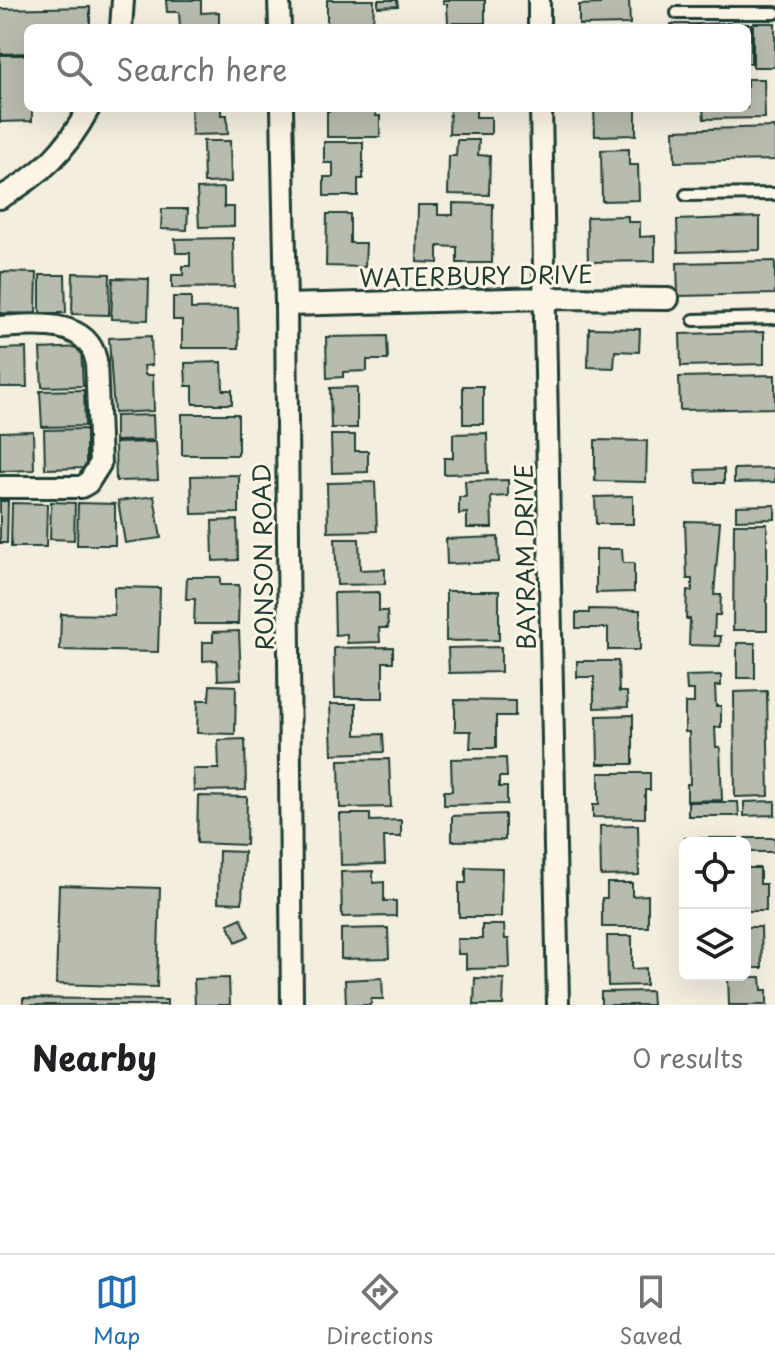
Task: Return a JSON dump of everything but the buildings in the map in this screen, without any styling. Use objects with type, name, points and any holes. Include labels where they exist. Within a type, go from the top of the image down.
[{"type":"street","points":[[121,24],[123,0]]},
{"type":"street","points":[[279,0],[280,24]]},
{"type":"street","points":[[539,0],[539,24]]},
{"type":"street","points":[[0,198],[31,181],[72,139],[87,112]]},
{"type":"street","name":"RONSON ROAD","points":[[282,112],[292,1005]]},
{"type":"street","name":"BAYRAM DRIVE","points":[[541,112],[558,1005]]},
{"type":"street","name":"WATERBURY DRIVE","points":[[286,305],[545,298],[668,299]]},
{"type":"street","points":[[0,327],[59,327],[85,337],[96,360],[101,454],[100,464],[81,487],[0,487]]},
{"type":"lane","points":[[677,13],[775,13]]},
{"type":"lane","points":[[686,195],[775,194]]},
{"type":"lane","points":[[694,320],[775,318]]}]
